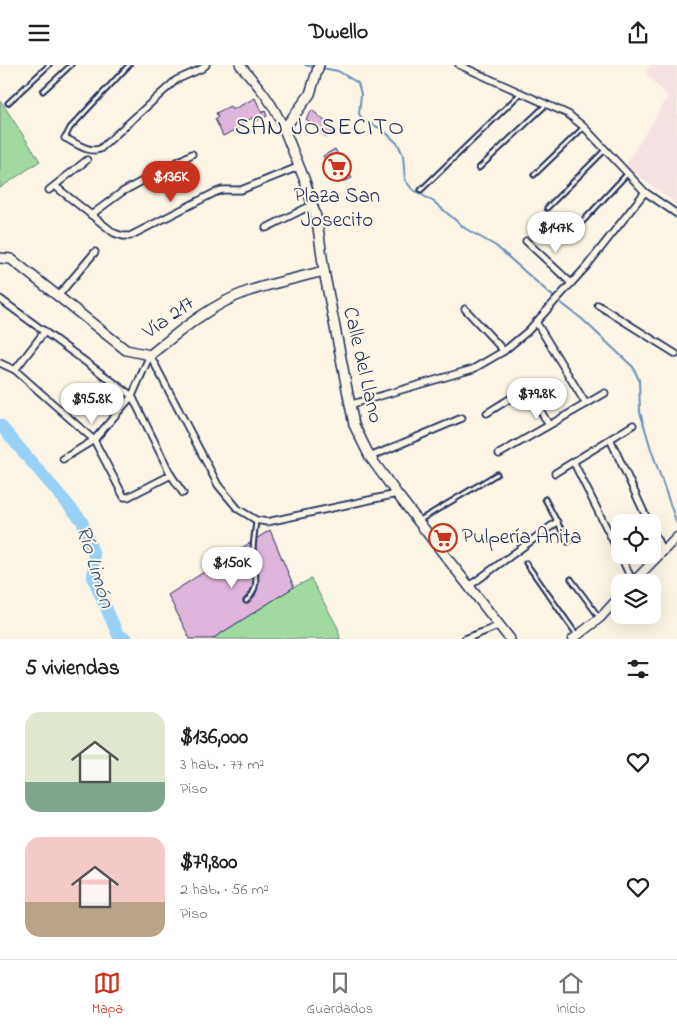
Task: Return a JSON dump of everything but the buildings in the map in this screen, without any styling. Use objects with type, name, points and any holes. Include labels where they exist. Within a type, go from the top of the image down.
[{"type":"main road","points":[[284,129],[310,93],[319,65]]},
{"type":"main road","name":"Calle del Llano","points":[[284,129],[305,181],[317,221],[324,271],[354,425],[370,457],[397,495],[510,639]]},
{"type":"main road","name":"Vía 217","points":[[1,256],[11,259],[126,350],[150,355],[186,325],[214,307],[246,292],[324,271]]},
{"type":"street","points":[[65,138],[86,148],[100,149],[176,80],[206,65]]},
{"type":"street","points":[[240,65],[258,85],[277,112],[284,129]]},
{"type":"street","points":[[459,65],[568,114],[584,127],[645,192],[677,215]]},
{"type":"street","points":[[91,215],[122,191],[192,154]]},
{"type":"street","points":[[87,159],[52,188],[114,233],[130,236],[214,193],[222,190],[241,190],[298,167]]},
{"type":"street","points":[[349,405],[473,369],[504,351],[572,283],[645,192]]},
{"type":"street","points":[[266,228],[312,205]]},
{"type":"street","points":[[526,241],[572,283]]},
{"type":"street","points":[[58,296],[96,252]]},
{"type":"street","points":[[0,299],[132,396],[171,475],[183,493]]},
{"type":"street","points":[[598,305],[677,354]]},
{"type":"street","points":[[465,309],[504,351]]},
{"type":"street","points":[[536,321],[586,404]]},
{"type":"street","points":[[15,370],[45,331]]},
{"type":"street","points":[[63,459],[94,440],[132,396],[150,355]]},
{"type":"street","points":[[150,355],[218,485],[238,509],[256,520],[267,522],[397,495]]},
{"type":"street","points":[[0,363],[15,370],[94,440],[124,497],[171,475]]},
{"type":"street","points":[[487,413],[527,389],[549,425]]},
{"type":"street","points":[[499,454],[605,393]]},
{"type":"street","points":[[370,457],[462,418]]},
{"type":"street","points":[[555,473],[611,441],[634,425]]},
{"type":"street","points":[[611,441],[646,514]]},
{"type":"street","points":[[574,463],[611,537]]},
{"type":"street","points":[[468,587],[557,522]]},
{"type":"street","points":[[640,574],[677,537]]},
{"type":"street","points":[[576,637],[611,605]]},
{"type":"street","points":[[465,639],[498,626]]},
{"type":"lane","points":[[8,103],[49,65]]},
{"type":"lane","points":[[43,91],[71,65]]},
{"type":"lane","points":[[65,138],[70,128],[129,65]]},
{"type":"lane","points":[[421,190],[521,92]]},
{"type":"lane","points":[[479,168],[548,104]]},
{"type":"lane","points":[[534,175],[584,127]]},
{"type":"lane","points":[[547,208],[605,150]]},
{"type":"lane","points":[[572,233],[628,173]]},
{"type":"lane","points":[[417,522],[497,474]]},
{"type":"lane","points":[[545,499],[568,543]]},
{"type":"lane","points":[[246,601],[252,596],[256,587],[253,550],[256,520]]},
{"type":"lane","points":[[526,563],[576,637]]},
{"type":"lane","points":[[571,579],[600,617]]},
{"type":"shaded area","points":[[651,65],[677,65],[677,204],[625,166],[668,97],[645,73]]},
{"type":"green space","points":[[0,100],[40,161],[0,188]]},
{"type":"green space","points":[[311,579],[338,628],[340,639],[212,639],[294,587]]},
{"type":"waterway","points":[[305,65],[314,67]]},
{"type":"waterway","points":[[322,68],[338,71],[358,83],[361,94],[359,114],[364,121],[382,129],[398,144],[403,155],[405,180],[412,189],[434,202],[466,229],[496,246],[556,299],[582,319],[633,367],[639,380],[640,412],[677,524]]},
{"type":"waterway","name":"Río Limón","points":[[0,425],[82,521],[94,555],[93,578],[118,635],[127,639]]},
{"type":"place","name":"Plaza San Josecito","points":[[337,167]]},
{"type":"place","name":"Pulpería Anita","points":[[443,538]]},
{"type":"district","name":"SAN JOSECITO","points":[[320,128]]}]
